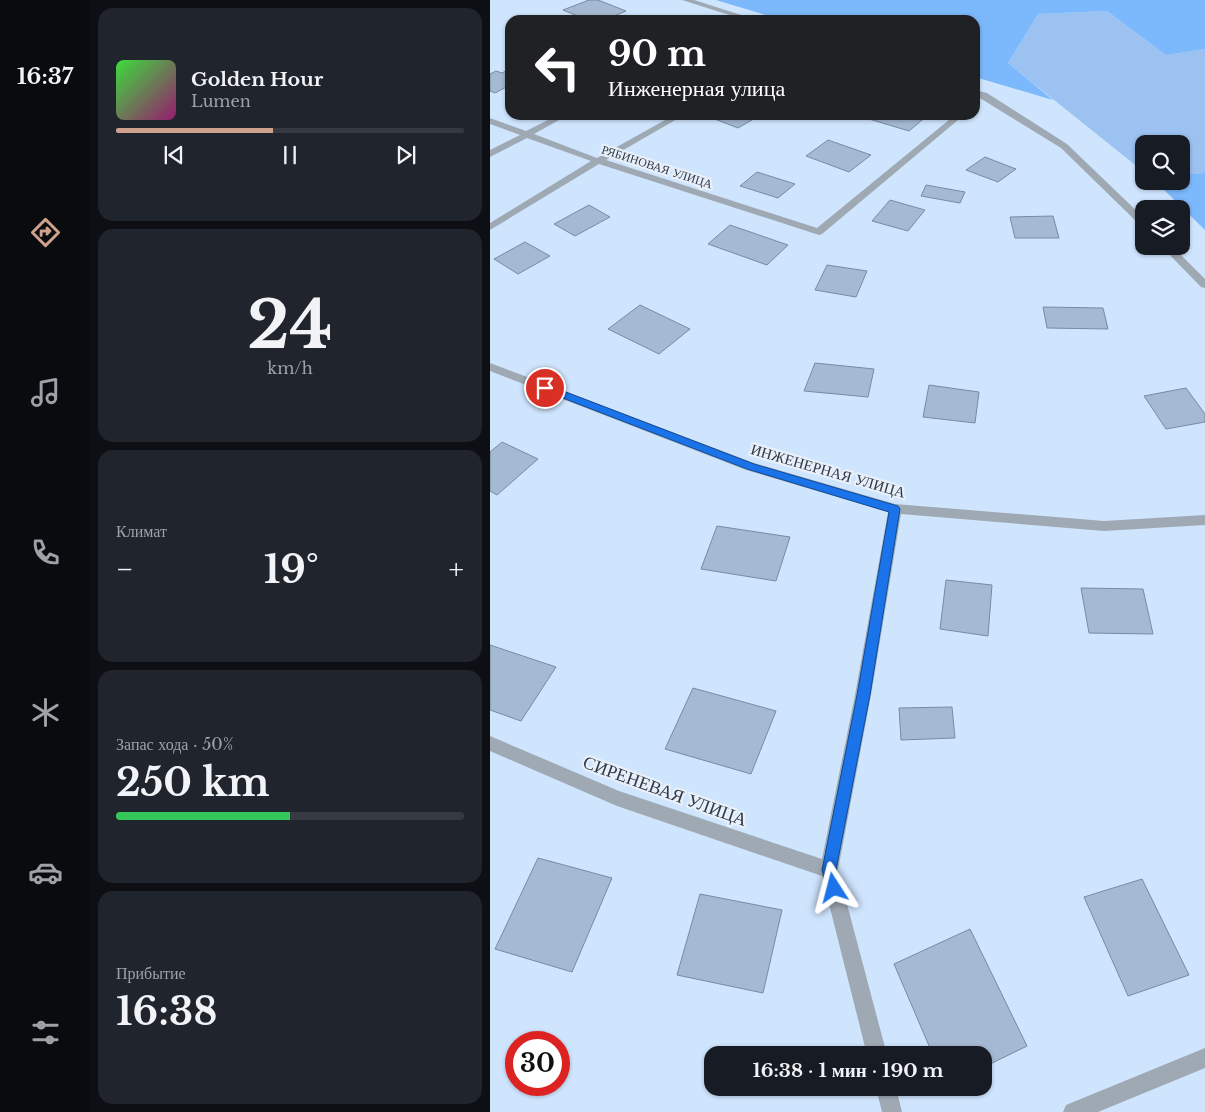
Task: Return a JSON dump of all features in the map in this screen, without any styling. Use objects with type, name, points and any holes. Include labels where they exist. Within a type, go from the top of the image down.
[{"type":"street","points":[[686,0],[734,15]]},
{"type":"street","points":[[980,95],[1064,146],[1135,215]]},
{"type":"street","points":[[490,154],[554,120]]},
{"type":"street","points":[[490,227],[598,161],[671,120]]},
{"type":"street","name":"РЯБИНОВАЯ УЛИЦА","points":[[490,122],[598,161],[818,232],[954,120]]},
{"type":"street","points":[[1175,255],[1205,285]]},
{"type":"street","name":"ИНЖЕНЕРНАЯ УЛИЦА","points":[[490,367],[750,467],[895,509],[1104,526],[1205,520]]},
{"type":"street","points":[[875,1046],[829,870],[863,695],[895,509]]},
{"type":"street","name":"СИРЕНЕВАЯ УЛИЦА","points":[[490,744],[616,798],[829,870]]},
{"type":"street","points":[[1073,1112],[1205,1058]]},
{"type":"street","points":[[888,1096],[892,1112]]},
{"type":"shaded area","points":[[716,0],[1205,0],[1205,49],[1166,55],[1107,11],[1038,14],[1008,63],[1053,100],[980,78],[980,15],[766,15]]},
{"type":"shaded area","points":[[1107,11],[1166,55],[1205,49],[1205,173],[1190,174],[1190,135],[1135,135],[1135,165],[1008,63],[1038,14]]},
{"type":"shaded area","points":[[1205,173],[1205,230],[1190,215],[1190,200],[1174,200],[1164,190],[1190,190],[1190,174]]},
{"type":"building","points":[[589,0],[598,0],[626,11],[617,15],[575,15],[563,10]]},
{"type":"building","points":[[496,71],[502,73],[505,72],[505,88],[495,93],[490,91],[490,74]]},
{"type":"building","points":[[717,120],[752,120],[738,128]]},
{"type":"building","points":[[872,120],[922,120],[909,131]]},
{"type":"building","points":[[828,140],[871,155],[849,172],[806,156]]},
{"type":"building","points":[[985,157],[1016,169],[998,182],[966,170]]},
{"type":"building","points":[[757,172],[795,184],[778,198],[740,186]]},
{"type":"building","points":[[926,185],[965,192],[960,203],[921,196]]},
{"type":"building","points":[[890,200],[925,210],[908,231],[872,221]]},
{"type":"building","points":[[589,205],[610,217],[575,236],[554,224]]},
{"type":"building","points":[[1053,216],[1059,238],[1015,238],[1010,217]]},
{"type":"building","points":[[730,225],[788,245],[767,265],[708,244]]},
{"type":"building","points":[[525,242],[550,256],[518,274],[494,259]]},
{"type":"building","points":[[827,265],[867,271],[856,297],[815,290]]},
{"type":"building","points":[[640,305],[690,329],[659,354],[608,329]]},
{"type":"building","points":[[1043,307],[1103,308],[1108,329],[1047,328]]},
{"type":"building","points":[[815,363],[874,369],[868,397],[804,391]]},
{"type":"building","points":[[929,385],[979,392],[975,423],[923,417]]},
{"type":"building","points":[[1186,388],[1205,414],[1205,422],[1166,429],[1144,396]]},
{"type":"building","points":[[502,442],[538,459],[497,495],[490,491],[490,452]]},
{"type":"building","points":[[717,526],[790,537],[776,581],[701,569]]},
{"type":"building","points":[[946,580],[992,585],[988,636],[940,629]]},
{"type":"building","points":[[1081,588],[1143,589],[1153,634],[1089,633]]},
{"type":"building","points":[[490,645],[556,667],[521,721],[490,710]]},
{"type":"building","points":[[693,688],[776,711],[751,774],[665,749]]},
{"type":"building","points":[[952,707],[955,738],[901,740],[899,708]]},
{"type":"building","points":[[538,858],[612,878],[572,972],[495,949]]},
{"type":"building","points":[[1142,879],[1189,975],[1128,996],[1084,897]]},
{"type":"building","points":[[700,894],[782,910],[763,993],[677,975]]},
{"type":"building","points":[[970,929],[1027,1046],[992,1063],[992,1046],[929,1046],[894,964]]},
{"type":"route","points":[[545,388],[750,467],[895,509],[863,695],[829,870],[834,888]]}]
